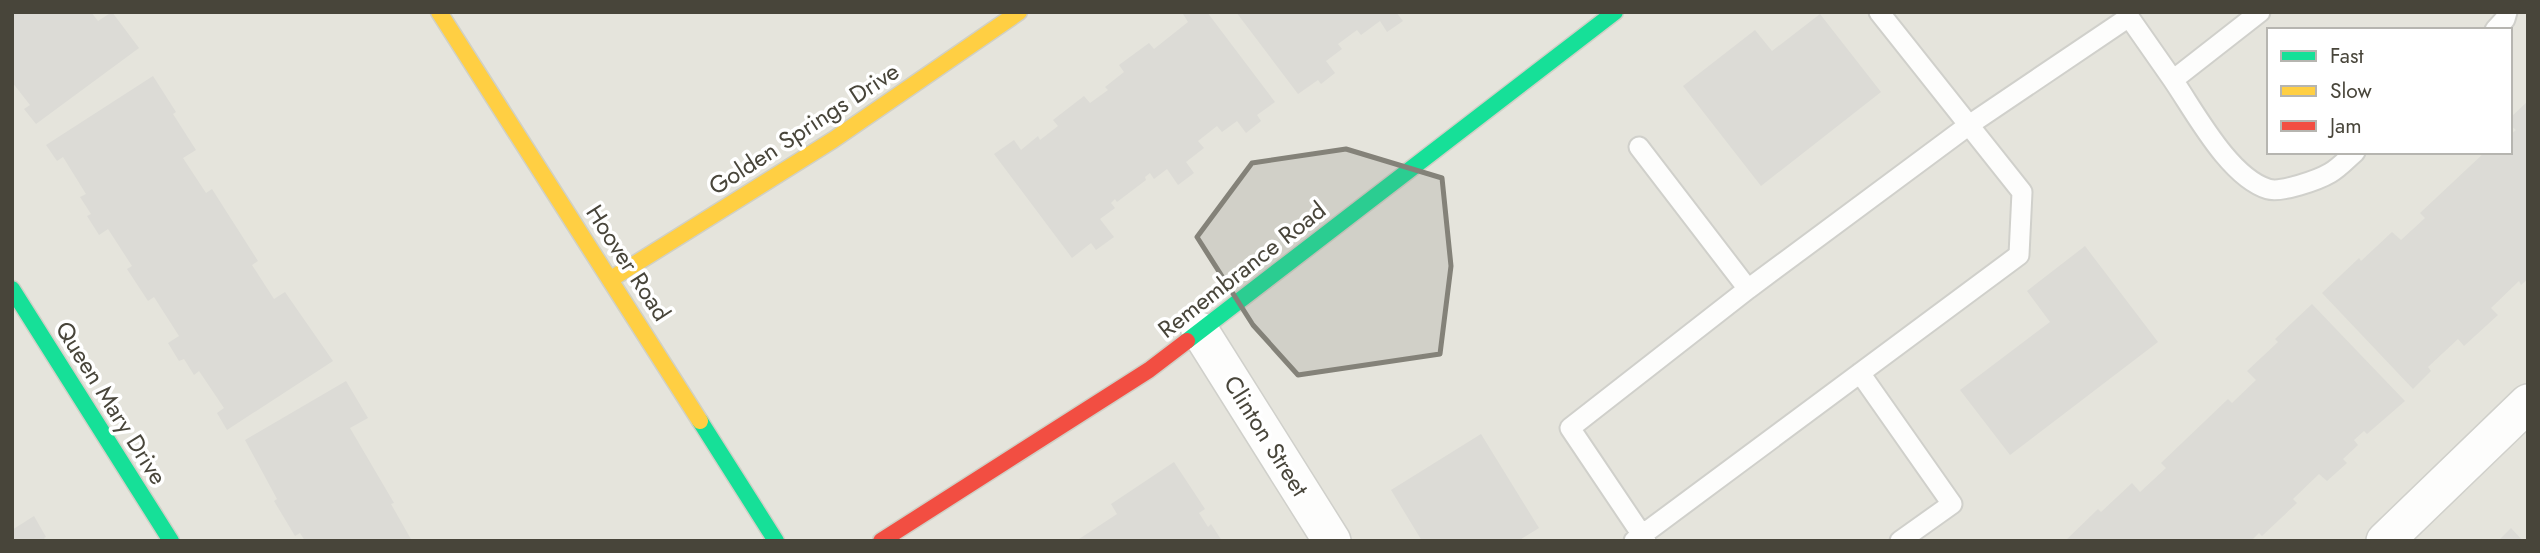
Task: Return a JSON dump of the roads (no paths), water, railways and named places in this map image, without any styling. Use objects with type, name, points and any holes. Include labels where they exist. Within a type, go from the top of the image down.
[{"type":"street","name":"Hoover Road","points":[[439,12],[776,541]]},
{"type":"street","name":"Golden Springs Drive","points":[[611,279],[833,140],[1019,12]]},
{"type":"street","name":"Remembrance Road","points":[[881,541],[1149,370],[1615,12]]},
{"type":"street","name":"Queen Mary Drive","points":[[12,289],[171,541]]},
{"type":"street","name":"Clinton Street","points":[[1200,331],[1332,541]]},
{"type":"street","points":[[2385,541],[2528,403]]},
{"type":"lane","points":[[1879,12],[1969,125],[2022,192],[2019,255],[1641,539],[1570,428],[1748,289],[1969,125],[2128,15],[2232,164],[2253,181],[2270,190],[2300,186],[2331,173],[2353,154]]},
{"type":"lane","points":[[2173,79],[2260,12]]},
{"type":"lane","points":[[2497,28],[2507,12]]},
{"type":"lane","points":[[1639,147],[1748,289]]},
{"type":"lane","points":[[1860,373],[1952,504],[1900,541]]}]
